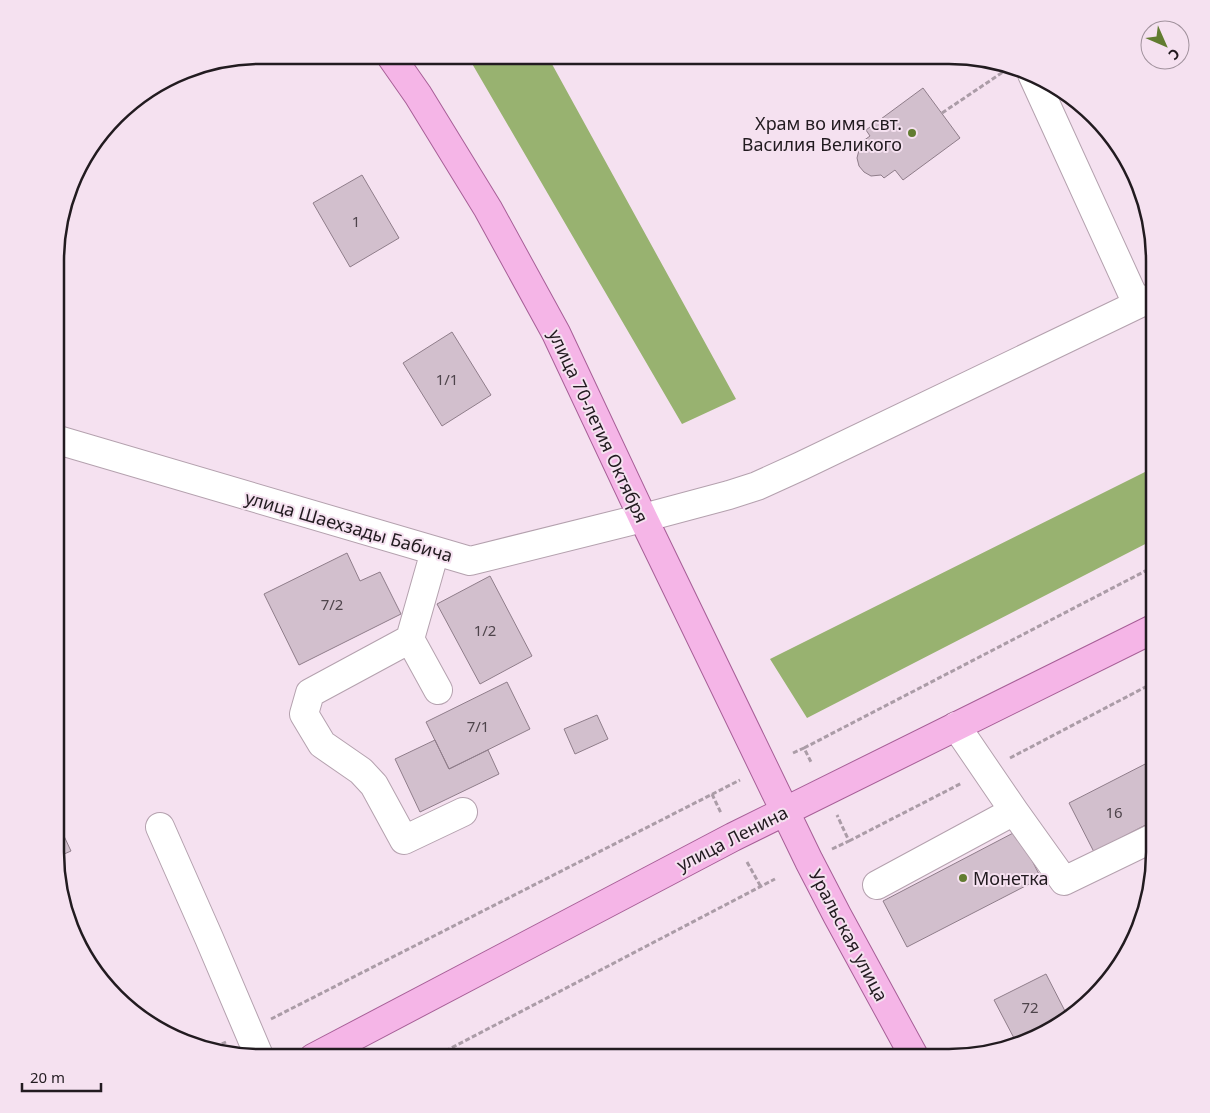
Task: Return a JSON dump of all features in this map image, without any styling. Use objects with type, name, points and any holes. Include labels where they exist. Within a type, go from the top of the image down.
[{"type":"main road","name":"улица 70-летия Октября","points":[[396,64],[418,95],[488,209],[556,333],[785,811]]},
{"type":"main road","name":"улица Ленина","points":[[330,1049],[733,837],[1146,632]]},
{"type":"main road","name":"Уральская улица","points":[[785,811],[837,915],[911,1049]]},
{"type":"street","points":[[1037,85],[1146,300]]},
{"type":"street","name":"улица Шаехзады Бабича","points":[[64,442],[470,562],[643,518],[757,486],[1146,300]]},
{"type":"street","points":[[435,551],[410,639],[438,690]]},
{"type":"street","points":[[410,639],[310,693],[304,714],[322,744],[361,771],[374,785],[404,840],[463,812]]},
{"type":"street","points":[[956,726],[1064,881],[1146,841]]},
{"type":"street","points":[[877,885],[1014,811]]},
{"type":"street","points":[[160,827],[256,1049]]},
{"type":"path","points":[[942,114],[1004,71]]},
{"type":"path","points":[[793,753],[1146,571]]},
{"type":"path","points":[[804,748],[812,764]]},
{"type":"path","points":[[220,1045],[741,780]]},
{"type":"path","points":[[712,794],[721,813]]},
{"type":"path","points":[[824,853],[850,841],[836,814]]},
{"type":"path","points":[[747,862],[761,887]]},
{"type":"path","points":[[449,1049],[775,879]]},
{"type":"green space","points":[[472,64],[552,64],[736,399],[682,424]]},
{"type":"green space","points":[[1146,471],[1146,544],[807,718],[770,659]]},
{"type":"building","name":"Храм во имя свт. Василия Великого","points":[[923,88],[960,138],[903,180],[895,170],[884,178],[881,175],[871,176],[864,172],[859,166],[857,158],[861,147],[859,144],[870,136],[866,130]]},
{"type":"building","points":[[362,175],[399,238],[350,267],[313,203]]},
{"type":"building","points":[[452,332],[491,395],[442,426],[403,363]]},
{"type":"building","points":[[347,553],[360,581],[380,572],[401,614],[299,665],[264,594]]},
{"type":"building","points":[[490,576],[532,656],[480,684],[437,604]]},
{"type":"building","points":[[507,682],[530,729],[449,769],[426,722]]},
{"type":"building","points":[[597,715],[608,739],[575,754],[564,729]]},
{"type":"building","points":[[435,740],[449,769],[488,750],[499,774],[420,812],[395,759]]},
{"type":"building","points":[[1146,764],[1146,825],[1094,852],[1069,803]]},
{"type":"building","points":[[1017,831],[1041,878],[907,947],[883,901]]},
{"type":"building","points":[[64,836],[71,851],[64,854]]},
{"type":"building","points":[[1046,974],[1065,1012],[1034,1030],[1014,1038],[994,1000]]},
{"type":"place","name":"Храм во имя свт. Василия Великого","points":[[912,133]]},
{"type":"place","name":"Монетка","points":[[963,878]]}]
